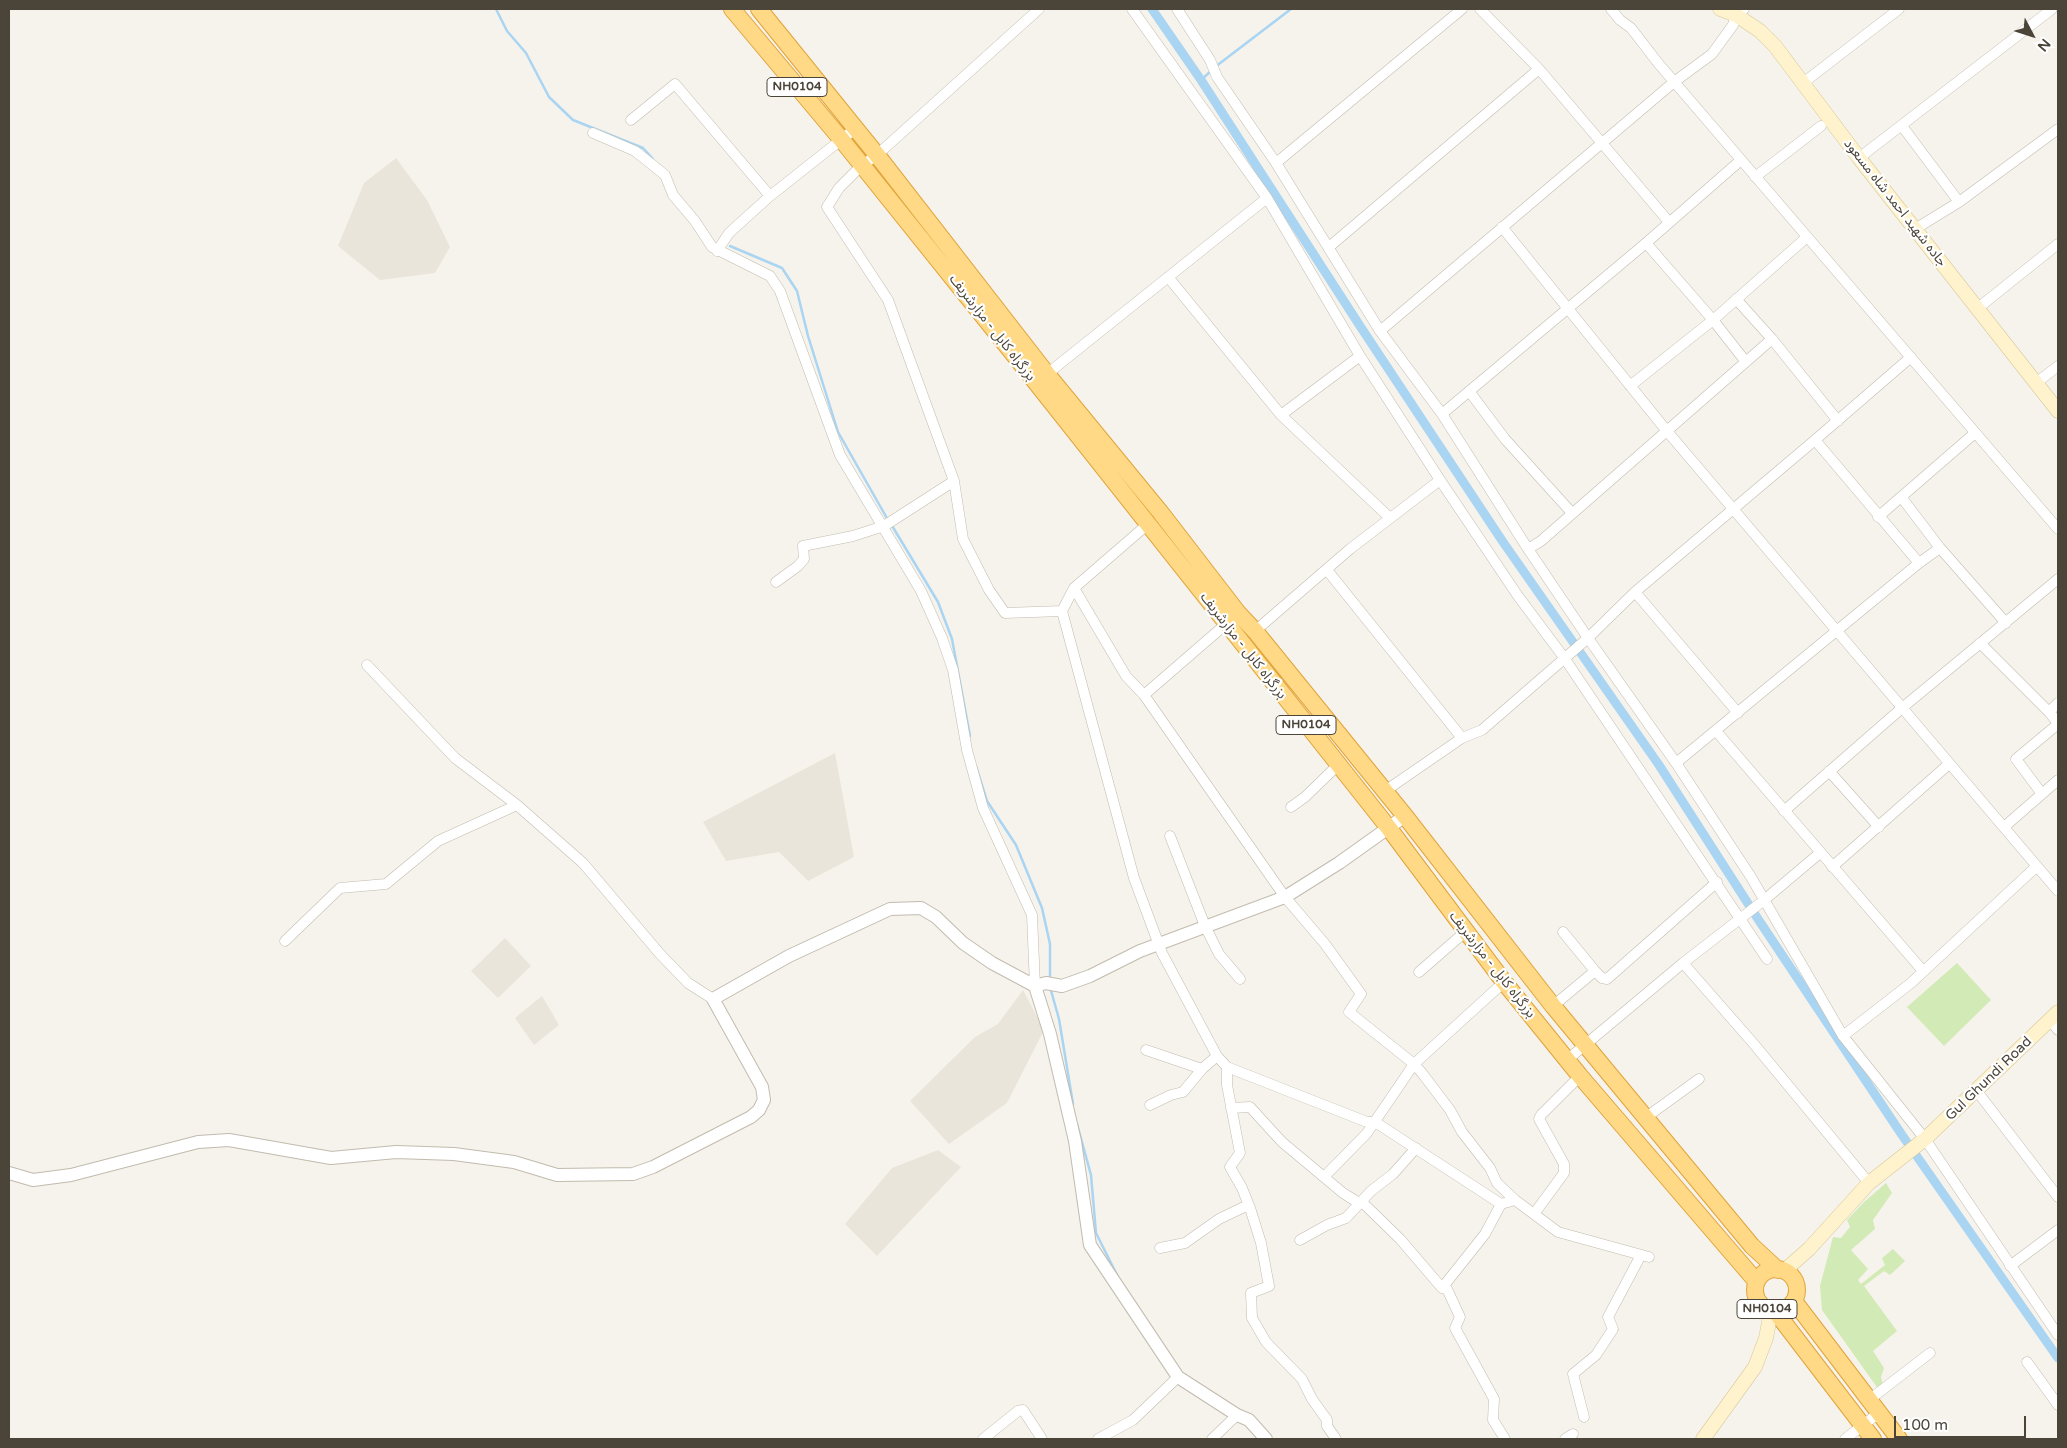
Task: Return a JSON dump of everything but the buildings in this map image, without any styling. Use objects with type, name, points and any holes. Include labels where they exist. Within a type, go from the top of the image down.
[{"type":"highway","name":"بزرگراه کابل - مزارشریف","points":[[732,9],[841,139],[1148,524],[1388,827],[1504,982],[1580,1076],[1756,1280]]},
{"type":"highway","name":"بزرگراه کابل - مزارشریف","points":[[765,11],[1047,374],[1161,514],[1238,613],[1255,631],[1385,791],[1585,1046],[1752,1246],[1781,1271]]},
{"type":"highway","name":"NH0104","points":[[1773,1311],[1789,1306],[1794,1301],[1796,1294],[1794,1281],[1781,1271],[1766,1272],[1756,1280],[1756,1296],[1759,1302],[1764,1308],[1773,1311],[1873,1439]]},
{"type":"highway","name":"NH0104","points":[[1794,1301],[1899,1439]]},
{"type":"main road","name":"جاده شهيد احمد شاه مسعود","points":[[1720,9],[1740,12],[1775,46],[1859,158],[2058,411]]},
{"type":"main road","name":"Gul Ghundi Road","points":[[1781,1271],[1809,1249],[1869,1183],[1918,1145],[1976,1090],[2056,1021]]},
{"type":"main road","points":[[1703,1439],[1755,1367],[1766,1338],[1773,1311]]},
{"type":"street","points":[[1039,9],[877,155],[861,166],[839,188],[827,208],[888,300],[954,481],[963,539],[989,590],[1005,613],[1062,611]]},
{"type":"street","points":[[1132,9],[1268,198],[1360,356],[1440,480],[1518,596],[1569,655],[1717,882],[1744,916],[1767,959]]},
{"type":"street","points":[[1177,9],[1210,60],[1216,77],[1276,164],[1380,331],[1442,414],[1584,641],[1676,763],[1750,878],[1759,904],[1843,1036],[1918,1145],[2010,1266],[2058,1335]]},
{"type":"street","points":[[1276,164],[1462,9]]},
{"type":"street","points":[[1480,9],[1539,69],[1669,222]]},
{"type":"street","points":[[1611,9],[1620,20],[1631,28],[1674,82],[2058,529]]},
{"type":"street","points":[[1803,83],[1898,9]]},
{"type":"street","points":[[1859,158],[2052,9]]},
{"type":"street","points":[[1380,331],[1674,82],[1712,54],[1740,12]]},
{"type":"street","points":[[1329,247],[1539,69]]},
{"type":"street","points":[[631,120],[675,84],[770,196]]},
{"type":"street","points":[[1755,177],[1821,126]]},
{"type":"street","points":[[1902,126],[1958,202]]},
{"type":"street","points":[[717,251],[729,233],[770,196],[856,128]]},
{"type":"street","points":[[1915,229],[1958,202],[2058,129]]},
{"type":"street","points":[[593,133],[635,151],[665,174],[674,195],[695,221],[712,247],[770,276],[780,291],[791,327],[840,455],[888,524],[933,615],[953,670],[967,750],[983,808],[1032,915],[1040,985],[1075,1141],[1090,1245],[1178,1377],[1249,1420],[1266,1439]]},
{"type":"street","points":[[1442,414],[1646,243],[1741,160]]},
{"type":"street","points":[[1047,374],[1268,198]]},
{"type":"street","points":[[1502,227],[1666,430],[2058,891]]},
{"type":"street","points":[[1630,386],[1713,320],[1807,237]]},
{"type":"street","points":[[1646,243],[1713,320],[1746,362]]},
{"type":"street","points":[[1978,308],[2058,244]]},
{"type":"street","points":[[1168,277],[1281,415],[1390,518]]},
{"type":"street","points":[[1736,299],[1838,421]]},
{"type":"street","points":[[1528,549],[1541,541],[1666,430],[1772,340]]},
{"type":"street","points":[[1281,415],[1360,356]]},
{"type":"street","points":[[1385,791],[1462,738],[1482,730],[1569,655],[1635,592],[1816,440],[1911,357]]},
{"type":"street","points":[[2036,383],[2058,366]]},
{"type":"street","points":[[1469,391],[1505,439],[1572,513]]},
{"type":"street","points":[[1878,517],[1976,433]]},
{"type":"street","points":[[1816,440],[1878,517],[1919,563]]},
{"type":"street","points":[[1255,631],[1390,518],[1440,480]]},
{"type":"street","points":[[776,582],[798,566],[804,559],[803,546],[853,536],[888,524],[954,481]]},
{"type":"street","points":[[1902,498],[1940,548],[2006,622]]},
{"type":"street","points":[[1148,524],[1074,588],[1062,611],[1134,878],[1169,966],[1217,1056],[1227,1067],[1367,1122],[1375,1122],[1501,1204]]},
{"type":"street","points":[[1676,763],[1835,631],[1940,548]]},
{"type":"street","points":[[1327,570],[1462,738]]},
{"type":"street","points":[[1784,811],[1902,708],[2058,579]]},
{"type":"street","points":[[1074,588],[1126,676],[1144,695],[1285,897],[1324,944],[1361,994],[1349,1012],[1414,1064],[1450,1110],[1462,1132],[1490,1168],[1497,1183],[1515,1200],[1558,1232],[1645,1256],[1608,1317],[1613,1329],[1596,1355],[1573,1374],[1584,1417]]},
{"type":"street","points":[[1635,592],[1738,713]]},
{"type":"street","points":[[1144,695],[1226,624]]},
{"type":"street","points":[[1980,643],[2058,723],[2016,759],[2042,794]]},
{"type":"street","points":[[9,1173],[33,1180],[71,1176],[198,1142],[229,1140],[331,1158],[396,1152],[454,1154],[514,1162],[557,1175],[633,1174],[653,1167],[751,1117],[759,1110],[764,1100],[762,1087],[713,999],[688,983],[660,954],[583,863],[517,805],[455,758],[367,665]]},
{"type":"street","points":[[2049,712],[2058,703]]},
{"type":"street","points":[[1716,730],[1820,854],[1924,971]]},
{"type":"street","points":[[1832,867],[1949,764]]},
{"type":"street","points":[[1291,808],[1338,766]]},
{"type":"street","points":[[1829,771],[1878,827]]},
{"type":"street","points":[[2004,827],[2058,780]]},
{"type":"street","points":[[284,941],[340,888],[386,884],[438,841],[517,805]]},
{"type":"street","points":[[713,999],[806,948],[890,909],[907,908],[921,908],[936,917],[970,948],[992,963],[1040,985],[1062,986],[1090,976],[1140,950],[1285,897],[1339,863],[1405,816]]},
{"type":"street","points":[[1170,836],[1205,926],[1219,954],[1240,979]]},
{"type":"street","points":[[1567,1060],[1683,963],[1820,854]]},
{"type":"street","points":[[1843,1036],[1924,971],[2037,866]]},
{"type":"street","points":[[1564,932],[1595,971],[1602,978],[1607,979],[1717,882]]},
{"type":"street","points":[[1419,972],[1465,932]]},
{"type":"street","points":[[1683,963],[1869,1183]]},
{"type":"street","points":[[1553,1006],[1595,971]]},
{"type":"street","points":[[1324,1177],[1375,1122],[1414,1064],[1504,982]]},
{"type":"street","points":[[1146,1050],[1202,1069]]},
{"type":"street","points":[[1150,1105],[1171,1095],[1184,1092],[1202,1069],[1217,1056]]},
{"type":"street","points":[[1227,1067],[1227,1084],[1240,1152],[1230,1167],[1242,1188],[1250,1208],[1270,1286],[1251,1293],[1252,1318],[1266,1342],[1302,1379],[1312,1399],[1327,1420],[1327,1426],[1336,1439]]},
{"type":"street","points":[[1534,1214],[1564,1173],[1564,1164],[1539,1120],[1541,1115],[1580,1076]]},
{"type":"street","points":[[1645,1118],[1699,1080]]},
{"type":"street","points":[[1976,1090],[2058,1197]]},
{"type":"street","points":[[1231,1108],[1250,1107],[1282,1142],[1343,1193],[1360,1202],[1400,1239],[1442,1288],[1447,1289],[1460,1317],[1455,1328],[1494,1400],[1493,1420],[1505,1439]]},
{"type":"street","points":[[1300,1240],[1327,1225],[1346,1218],[1370,1191],[1393,1174],[1416,1148]]},
{"type":"street","points":[[1442,1288],[1485,1234],[1501,1204],[1515,1200]]},
{"type":"street","points":[[1160,1248],[1185,1242],[1219,1219],[1244,1208],[1250,1208]]},
{"type":"street","points":[[2010,1266],[2058,1230]]},
{"type":"street","points":[[1845,1439],[1863,1426],[1874,1407],[1930,1353]]},
{"type":"street","points":[[2027,1362],[2058,1405]]},
{"type":"street","points":[[1098,1439],[1133,1420],[1178,1377]]},
{"type":"street","points":[[982,1439],[1018,1411],[1022,1410],[1042,1439]]},
{"type":"street","points":[[1212,1439],[1237,1414]]},
{"type":"shaded area","points":[[396,158],[427,200],[450,247],[435,273],[380,280],[338,246],[364,183]]},
{"type":"shaded area","points":[[835,753],[854,857],[808,881],[779,852],[726,861],[703,822]]},
{"type":"shaded area","points":[[505,938],[531,966],[498,998],[471,971]]},
{"type":"shaded area","points":[[1023,990],[1044,1030],[1007,1103],[949,1144],[910,1101],[975,1037],[998,1024]]},
{"type":"shaded area","points":[[542,996],[559,1025],[534,1045],[515,1018]]},
{"type":"shaded area","points":[[938,1150],[961,1167],[877,1256],[845,1224],[892,1168]]},
{"type":"green space","points":[[1957,963],[1991,1000],[1944,1046],[1907,1007]]},
{"type":"green space","points":[[1886,1183],[1892,1193],[1873,1220],[1875,1229],[1851,1250],[1868,1269],[1858,1280],[1861,1284],[1885,1265],[1882,1258],[1893,1249],[1905,1261],[1890,1275],[1884,1271],[1864,1286],[1897,1331],[1873,1351],[1884,1368],[1881,1377],[1883,1385],[1879,1390],[1822,1310],[1820,1286],[1833,1237],[1841,1238],[1850,1227],[1847,1220]]},
{"type":"waterway","points":[[496,9],[507,31],[526,53],[549,97],[573,120],[643,148],[653,159]]},
{"type":"waterway","points":[[1152,9],[1201,80],[1360,326],[1503,542],[1659,765],[1756,916],[1902,1135],[2058,1358]]},
{"type":"waterway","points":[[1215,67],[1291,9]]},
{"type":"waterway","points":[[1201,80],[1211,71]]},
{"type":"waterway","points":[[730,246],[782,268],[797,291],[808,336],[838,432],[888,520]]},
{"type":"waterway","points":[[891,524],[938,602],[952,639],[970,736]]},
{"type":"waterway","points":[[976,766],[987,801],[1016,845],[1042,908],[1050,944],[1050,979]]},
{"type":"waterway","points":[[1050,987],[1059,1019],[1073,1104]]},
{"type":"waterway","points":[[1077,1124],[1091,1175],[1096,1233],[1118,1277]]}]
